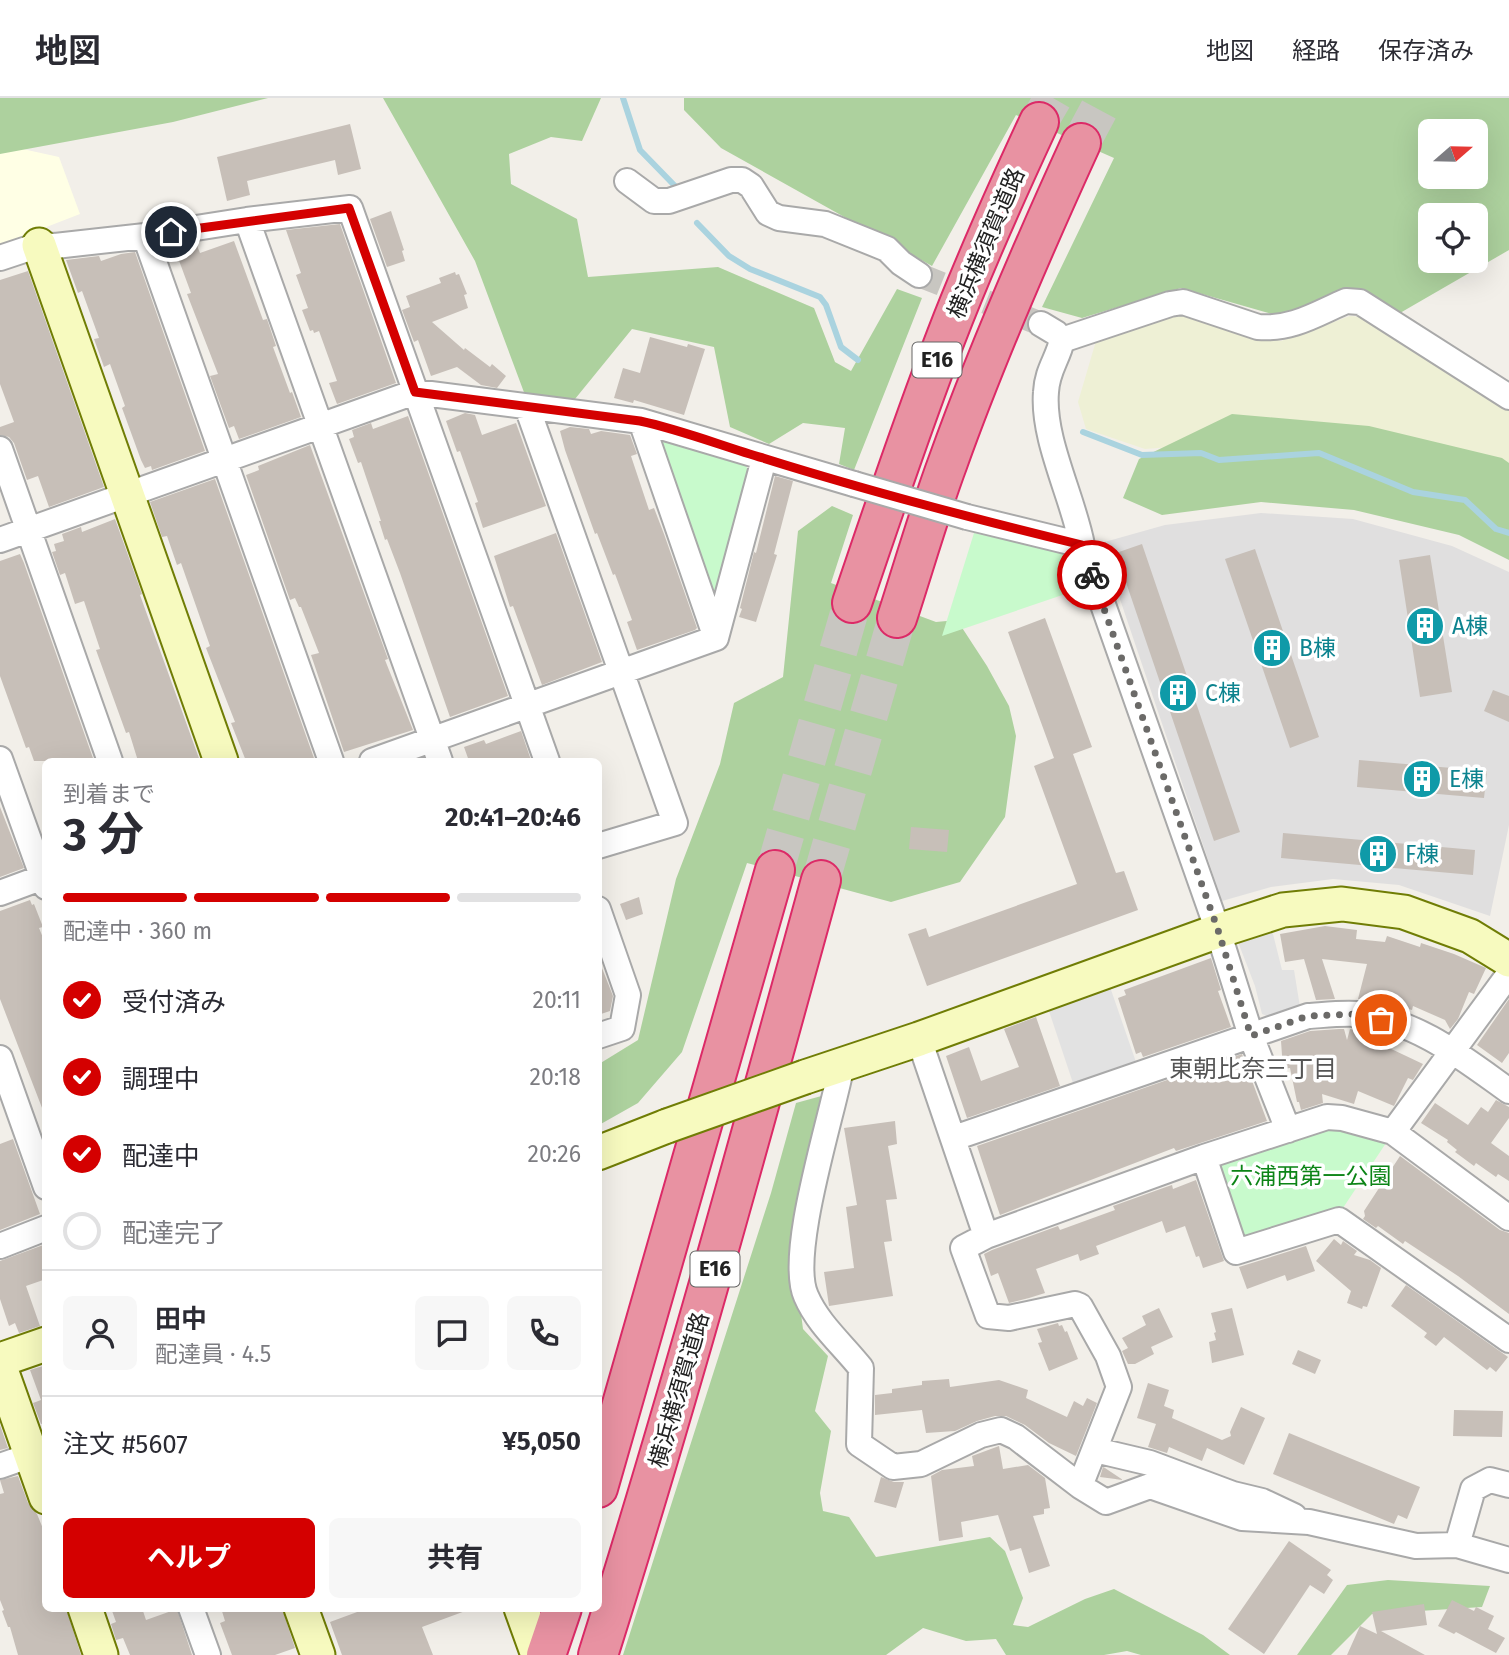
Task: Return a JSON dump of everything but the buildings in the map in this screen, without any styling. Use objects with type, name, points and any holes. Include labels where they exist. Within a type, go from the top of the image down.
[{"type":"highway","name":"横浜横須賀道路","points":[[852,603],[946,336],[993,221],[1040,122]]},
{"type":"highway","name":"横浜横須賀道路","points":[[897,618],[947,463],[989,354],[1036,240],[1081,143]]},
{"type":"highway","name":"E16","points":[[602,1474],[775,870]]},
{"type":"highway","name":"横浜横須賀道路","points":[[598,1655],[640,1525],[719,1254],[821,880]]},
{"type":"highway","points":[[547,1655],[561,1612]]},
{"type":"street","points":[[627,181],[654,201],[669,201],[731,180],[741,180],[751,186],[768,214],[825,224],[850,234],[887,249],[919,275]]},
{"type":"street","points":[[0,258],[39,245],[55,246],[145,236],[349,208],[546,758]]},
{"type":"street","points":[[247,220],[436,751]]},
{"type":"street","points":[[145,236],[330,758]]},
{"type":"street","points":[[39,245],[220,758]]},
{"type":"street","points":[[1062,340],[1183,302],[1258,327],[1284,328],[1346,301],[1354,301],[1360,302],[1509,397]]},
{"type":"street","points":[[1041,324],[1062,340]]},
{"type":"street","points":[[1062,340],[1060,350],[1049,370],[1045,393],[1046,418],[1060,470],[1077,517],[1082,545],[1218,930],[1251,1036],[1289,1130]]},
{"type":"street","points":[[0,540],[415,392],[662,425],[764,459],[967,517],[1082,545]]},
{"type":"street","points":[[527,407],[675,823],[602,845]]},
{"type":"street","points":[[640,421],[716,638]]},
{"type":"street","points":[[0,449],[109,758]]},
{"type":"street","points":[[716,638],[764,459]]},
{"type":"street","points":[[391,758],[436,751],[527,704],[620,674],[716,638]]},
{"type":"street","points":[[0,759],[42,874]]},
{"type":"street","points":[[0,893],[42,881]]},
{"type":"street","points":[[602,1151],[1218,930],[1283,910],[1342,904],[1404,912],[1470,936],[1509,960]]},
{"type":"street","points":[[602,920],[628,995],[622,1028],[602,1035]]},
{"type":"street","points":[[1393,1132],[1509,974]]},
{"type":"street","points":[[954,1138],[1308,1016],[1357,1014],[1405,1025],[1452,1050],[1509,1091]]},
{"type":"street","points":[[919,1039],[986,1236]]},
{"type":"street","points":[[0,1058],[42,1176]]},
{"type":"street","points":[[842,1064],[813,1186],[800,1274],[804,1294],[818,1318],[861,1368],[859,1444],[892,1467],[921,1464],[981,1435],[1001,1430],[1016,1437],[1080,1486],[1107,1502],[1150,1486],[1242,1518],[1307,1522],[1416,1546],[1457,1545],[1509,1560]]},
{"type":"street","points":[[1080,1486],[1119,1387],[1108,1356],[1080,1306],[1075,1304],[1009,1318],[988,1316],[963,1248],[986,1236],[1204,1157],[1327,1117],[1342,1118],[1393,1132],[1509,1219]]},
{"type":"street","points":[[1204,1157],[1236,1252],[1339,1220],[1509,1340]]},
{"type":"street","points":[[0,1246],[42,1230]]},
{"type":"street","points":[[0,1360],[42,1345]]},
{"type":"street","points":[[0,1367],[38,1453],[42,1475]]},
{"type":"street","points":[[1095,1450],[1150,1463],[1262,1502],[1307,1522]]},
{"type":"street","points":[[0,1466],[38,1453]]},
{"type":"street","points":[[1457,1545],[1473,1489],[1490,1480],[1509,1485]]},
{"type":"street","points":[[86,1612],[101,1655]]},
{"type":"street","points":[[192,1612],[208,1655]]},
{"type":"street","points":[[302,1612],[318,1655]]},
{"type":"street","points":[[522,1612],[537,1655]]},
{"type":"shaded area","points":[[0,144],[59,157],[80,214],[0,245]]},
{"type":"shaded area","points":[[1171,313],[1196,313],[1281,341],[1350,316],[1370,318],[1509,405],[1509,511],[1197,445],[1145,449],[1086,429],[1078,402],[1096,341]]},
{"type":"shaded area","points":[[1261,513],[1353,519],[1452,546],[1509,572],[1509,825],[1490,916],[1399,885],[1333,879],[1271,887],[1222,901],[1101,543],[1165,525]]},
{"type":"shaded area","points":[[1272,930],[1282,970],[1294,970],[1300,1007],[1272,1018],[1262,1014],[1255,986],[1238,942]]},
{"type":"shaded area","points":[[1109,984],[1137,1065],[1074,1086],[1047,1005]]},
{"type":"green space","points":[[0,98],[268,98],[173,122],[0,154]]},
{"type":"green space","points":[[383,98],[601,98],[582,141],[551,137],[509,154],[511,184],[577,219],[588,277],[718,267],[814,308],[835,362],[851,371],[897,289],[922,298],[854,470],[839,464],[845,428],[803,423],[769,444],[730,427],[714,347],[632,329],[575,399],[525,395],[475,261]]},
{"type":"green space","points":[[684,98],[1509,98],[1509,250],[1488,262],[1488,203],[1418,203],[1418,273],[1469,273],[1400,313],[1354,291],[1286,318],[1181,288],[1082,318],[1042,307],[1114,158],[1016,115],[932,266],[721,148],[684,110]]},
{"type":"green space","points":[[1232,414],[1369,426],[1502,458],[1509,463],[1509,560],[1459,535],[1354,510],[1261,502],[1162,515],[1123,498],[1139,459]]},
{"type":"green space","points":[[668,438],[745,463],[748,471],[720,594],[712,593],[659,445]]},
{"type":"green space","points":[[832,506],[853,515],[831,583],[936,622],[957,620],[1009,706],[1016,736],[1005,817],[960,882],[891,902],[747,863],[682,1052],[638,1103],[602,1123],[602,1062],[638,1040],[676,879],[720,764],[734,703],[783,677],[798,531]]},
{"type":"green space","points":[[974,533],[1071,554],[1083,588],[942,636]]},
{"type":"green space","points":[[825,1095],[791,1238],[803,1329],[828,1356],[815,1411],[831,1431],[820,1493],[823,1511],[849,1517],[876,1557],[990,1537],[1005,1551],[1023,1598],[1013,1625],[1028,1627],[1085,1599],[1114,1589],[1203,1635],[1230,1655],[1141,1655],[1127,1651],[1104,1655],[1006,1655],[996,1639],[966,1641],[923,1628],[886,1655],[623,1655],[771,1193],[796,1103]]},
{"type":"green space","name":"六浦西第一公園","points":[[1337,1126],[1386,1143],[1341,1211],[1241,1241],[1215,1168],[1290,1139]]},
{"type":"green space","points":[[1388,1580],[1490,1586],[1482,1607],[1372,1614],[1331,1655],[1297,1655],[1347,1585]]},
{"type":"waterway","points":[[623,98],[640,150],[675,186]]},
{"type":"waterway","points":[[697,223],[729,256],[750,269],[820,297],[826,305],[841,347],[858,360]]},
{"type":"waterway","points":[[1083,432],[1142,455],[1201,453],[1219,460],[1319,453],[1413,492],[1465,500],[1496,529],[1509,533]]},
{"type":"tunnel","points":[[1039,122],[1053,98]]},
{"type":"tunnel","points":[[1081,143],[1105,98]]},
{"type":"tunnel","points":[[919,275],[1041,324]]},
{"type":"tunnel","points":[[775,870],[852,603]]},
{"type":"tunnel","points":[[821,880],[897,618]]},
{"type":"way so far","points":[[1092,575],[1218,930],[1251,1036],[1308,1016],[1357,1014],[1381,1020]]},
{"type":"place","name":"A棟","points":[[1425,626]]},
{"type":"place","name":"B棟","points":[[1272,648]]},
{"type":"place","name":"C棟","points":[[1178,693]]},
{"type":"place","name":"E棟","points":[[1422,779]]},
{"type":"place","name":"F棟","points":[[1378,854]]},
{"type":"district","name":"東朝比奈三丁目","points":[[1253,1069]]},
{"type":"route","points":[[171,232],[349,208],[415,392],[662,425],[764,459],[967,517],[1082,545],[1092,575]]}]
